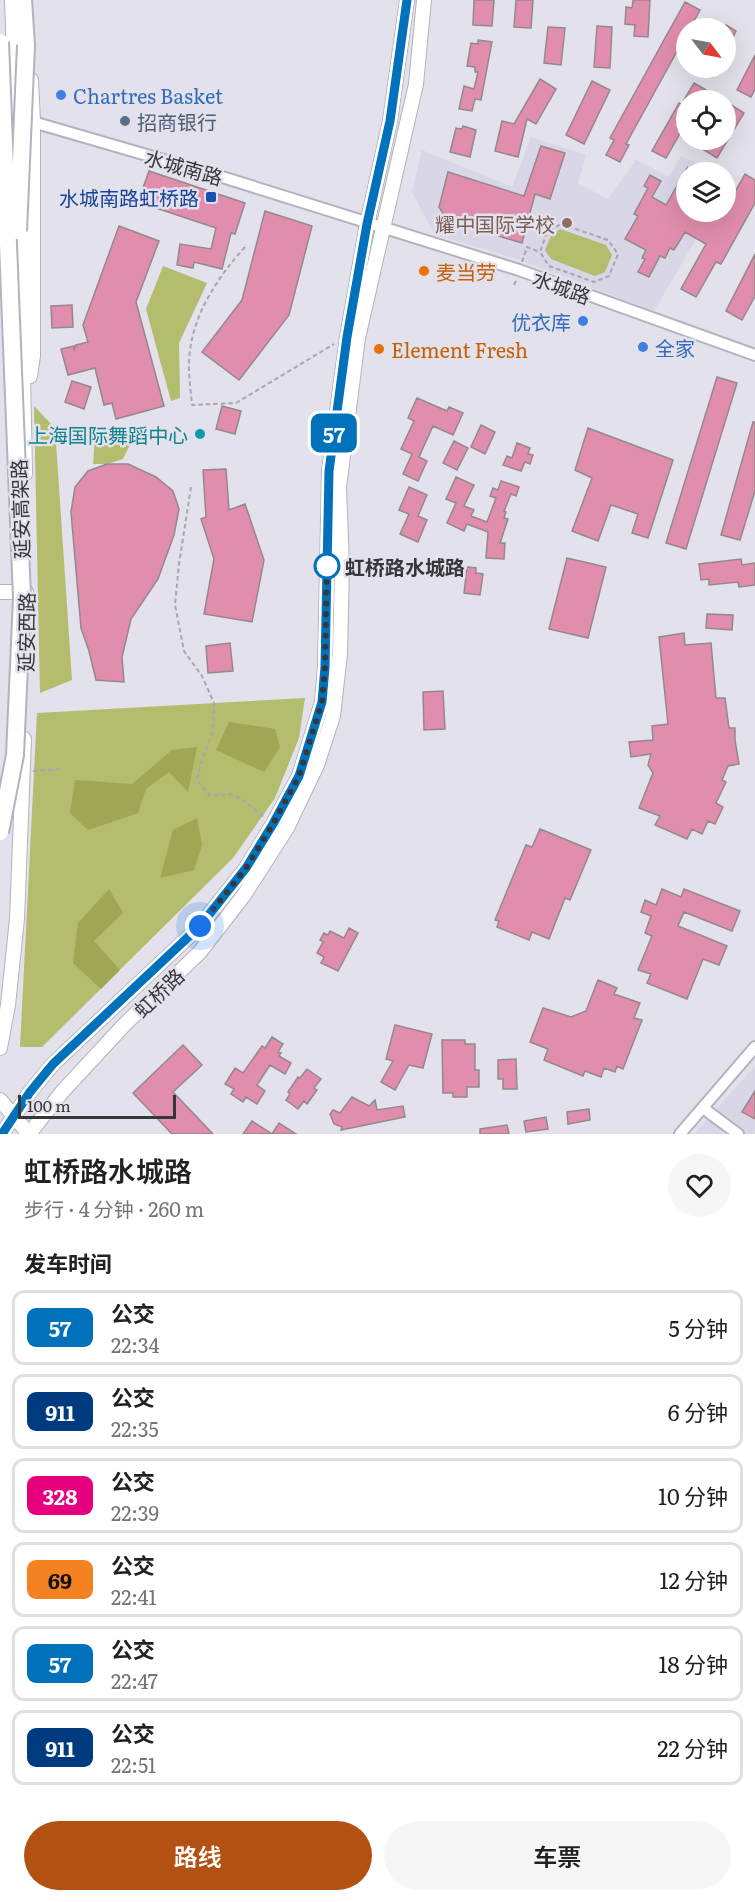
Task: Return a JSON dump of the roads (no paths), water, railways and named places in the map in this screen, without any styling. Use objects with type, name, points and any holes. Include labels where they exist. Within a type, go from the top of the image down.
[{"type":"highway","points":[[13,334],[26,56],[25,0]]},
{"type":"highway","name":"延安高架路","points":[[0,42],[22,598],[15,755],[0,831]]},
{"type":"main road","name":"延安西路","points":[[0,1048],[8,1005],[17,919],[26,591],[24,416],[12,0]]},
{"type":"main road","points":[[24,416],[33,357],[33,122],[25,0]]},
{"type":"main road","name":"虹桥路","points":[[2,1134],[53,1064],[200,926],[246,868],[299,776],[322,702],[325,667],[329,471],[347,337],[367,224],[390,121],[407,0]]},
{"type":"main road","name":"虹桥路","points":[[29,1134],[62,1092],[125,1024],[200,952],[244,896],[287,828],[317,765],[333,716],[340,654],[342,565],[339,488],[358,338],[416,84],[424,0]]},
{"type":"main road","points":[[0,592],[26,591]]},
{"type":"main road","points":[[0,1100],[29,1134]]},
{"type":"street","name":"水城南路","points":[[0,112],[219,176],[367,224]]},
{"type":"street","name":"水城路","points":[[367,224],[519,270],[755,355]]},
{"type":"street","points":[[680,1134],[755,1047]]},
{"type":"street","points":[[704,1108],[738,1134]]},
{"type":"place","name":"Chartres Basket","points":[[61,95]]},
{"type":"place","name":"招商银行","points":[[125,121]]},
{"type":"place","name":"水城南路虹桥路","points":[[211,197]]},
{"type":"place","name":"耀中国际学校","points":[[567,223]]},
{"type":"place","name":"麦当劳","points":[[424,271]]},
{"type":"place","name":"优衣库","points":[[583,321]]},
{"type":"place","name":"全家","points":[[643,347]]},
{"type":"place","name":"Element Fresh","points":[[379,349]]},
{"type":"place","name":"上海国际舞蹈中心","points":[[200,434]]},
{"type":"place","name":"虹桥路水城路","points":[[327,566]]}]
